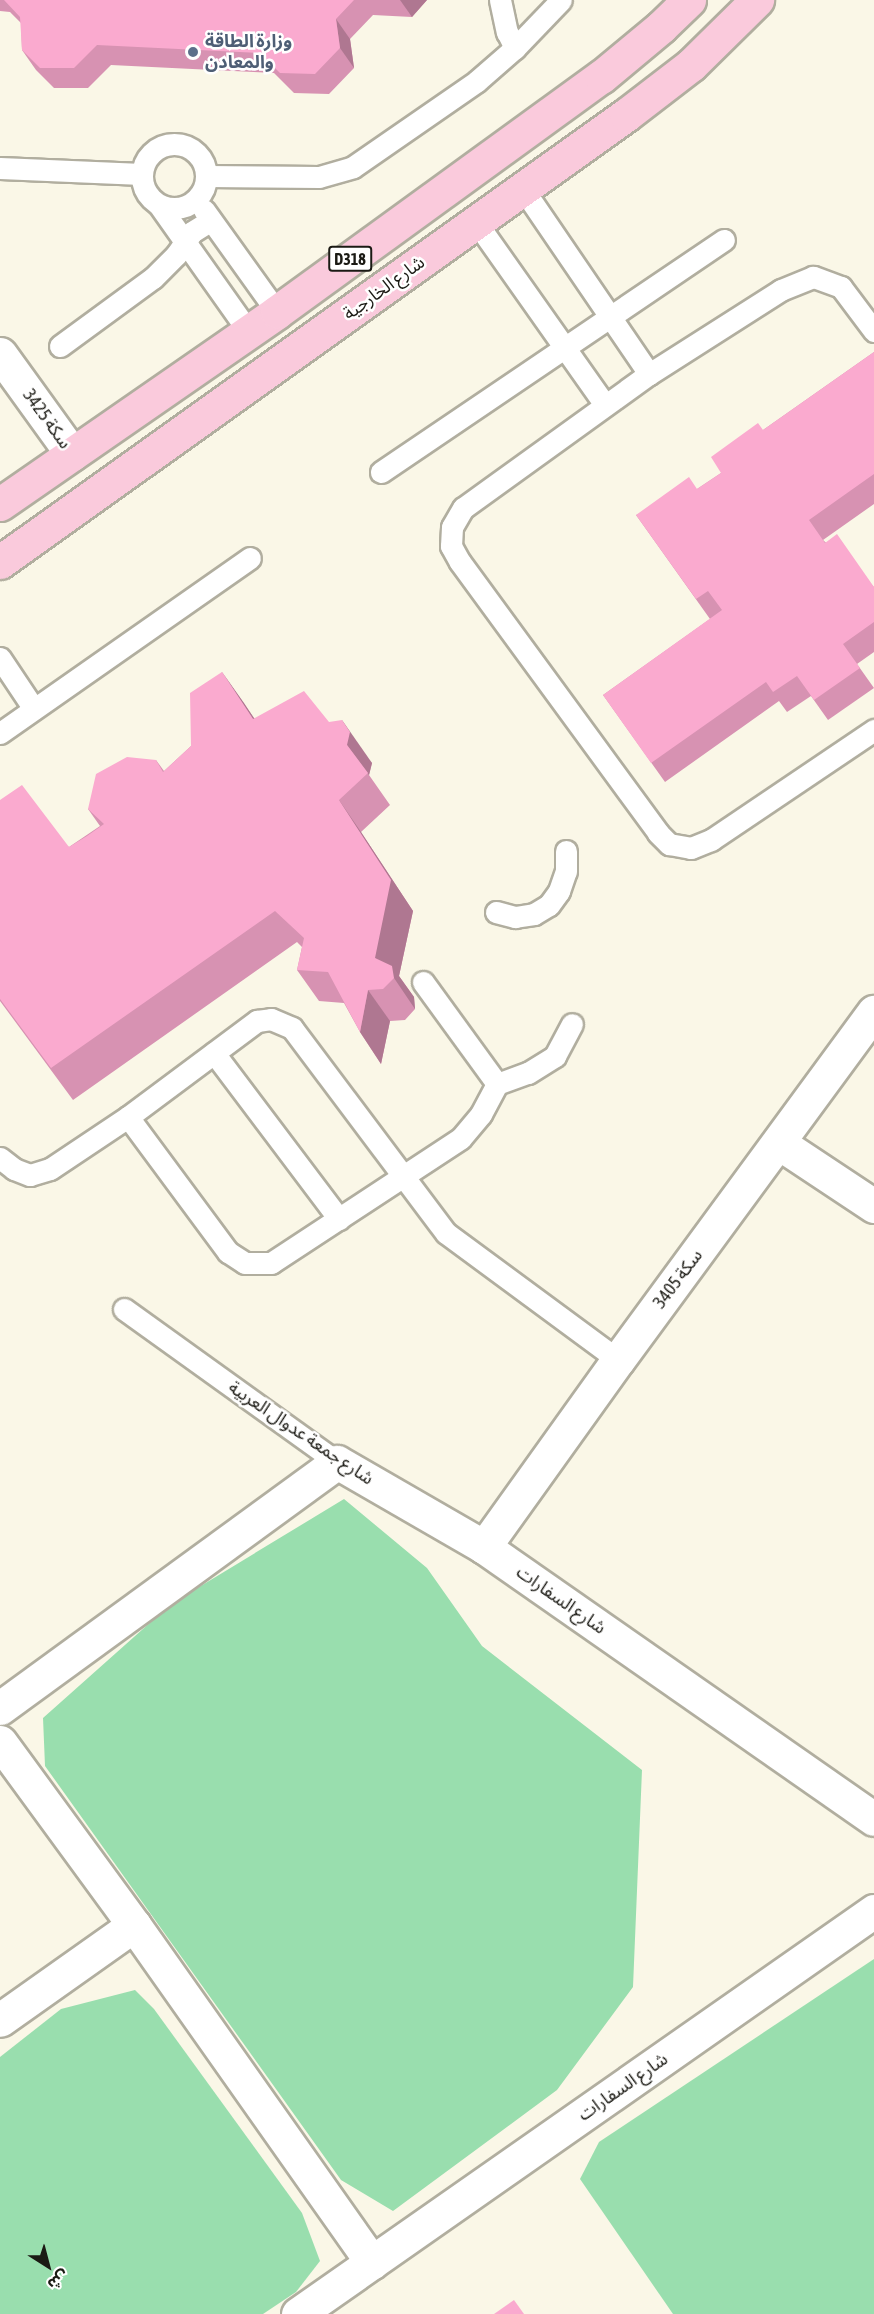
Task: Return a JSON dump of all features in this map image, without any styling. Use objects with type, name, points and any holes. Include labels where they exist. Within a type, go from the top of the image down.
[{"type":"main road","name":"D318","points":[[0,504],[249,332],[601,77],[661,27],[689,0]]},
{"type":"main road","name":"شارع الخارجية","points":[[0,562],[523,189],[691,65],[757,0]]},
{"type":"main road","points":[[39,535],[57,512],[69,484],[72,454],[99,461],[127,459],[153,451]]},
{"type":"street","name":"سكة 3425","points":[[0,354],[72,454]]},
{"type":"street","name":"سكة 3405","points":[[484,1546],[874,1012]]},
{"type":"street","points":[[779,1143],[874,1206]]},
{"type":"street","points":[[0,1708],[337,1462]]},
{"type":"street","name":"شارع جمعة عدوال العربية","points":[[337,1462],[484,1546]]},
{"type":"street","name":"شارع السفارات","points":[[484,1546],[874,1819]]},
{"type":"street","points":[[0,1742],[134,1925],[372,2263]]},
{"type":"street","name":"شارع السفارات","points":[[298,2314],[874,1911]]},
{"type":"street","points":[[0,2020],[134,1925]]},
{"type":"lane","points":[[500,0],[507,32],[514,48]]},
{"type":"lane","points":[[206,176],[319,177],[342,172],[457,96],[514,48],[561,0]]},
{"type":"lane","points":[[159,205],[179,207],[196,198],[205,184],[206,176],[201,159],[188,147],[179,144],[161,146],[148,157],[142,174],[146,192],[159,205],[249,332]]},
{"type":"lane","points":[[0,168],[142,174]]},
{"type":"lane","points":[[523,189],[650,374]]},
{"type":"lane","points":[[196,198],[277,312]]},
{"type":"lane","points":[[60,346],[166,267],[192,232],[212,220]]},
{"type":"lane","points":[[476,222],[605,405]]},
{"type":"lane","points":[[381,472],[724,240]]},
{"type":"lane","points":[[874,331],[841,287],[813,277],[781,290],[650,374],[463,508],[452,527],[451,546],[460,562],[658,833],[669,844],[691,848],[711,840],[874,730]]},
{"type":"lane","points":[[0,733],[250,558]]},
{"type":"lane","points":[[0,658],[34,709]]},
{"type":"lane","points":[[496,912],[515,917],[534,914],[549,905],[559,891],[566,871],[566,850]]},
{"type":"lane","points":[[423,982],[497,1084]]},
{"type":"lane","points":[[0,1158],[14,1169],[30,1175],[50,1169],[128,1117],[257,1021],[271,1019],[292,1028],[446,1233],[618,1360]]},
{"type":"lane","points":[[128,1117],[228,1252],[246,1263],[271,1263],[461,1138],[482,1114],[497,1084],[528,1073],[555,1056],[572,1024]]},
{"type":"lane","points":[[214,1053],[339,1219]]},
{"type":"lane","name":"شارع جمعة عدوال العربية","points":[[124,1309],[337,1462]]},
{"type":"green space","points":[[344,1499],[427,1568],[482,1646],[642,1770],[633,1987],[557,2090],[393,2211],[341,2180],[45,1766],[43,1718],[171,1604]]},
{"type":"green space","points":[[874,1959],[874,2314],[673,2314],[580,2179],[599,2142]]},
{"type":"green space","points":[[135,1990],[154,2009],[302,2213],[320,2261],[296,2292],[263,2314],[0,2314],[0,2057],[61,2009]]},
{"type":"building","name":"وزارة الطاقة والمعادن","points":[[4,0],[354,0],[336,19],[340,48],[315,74],[280,73],[260,53],[97,45],[74,68],[40,68],[22,50],[20,17]]},
{"type":"building","points":[[874,352],[874,474],[809,520],[825,543],[837,534],[874,587],[874,622],[843,644],[860,668],[814,700],[797,676],[773,692],[766,682],[651,763],[603,695],[722,610],[708,591],[696,599],[636,515],[689,477],[697,489],[721,473],[711,457],[758,423],[763,430]]},
{"type":"building","points":[[222,672],[253,719],[304,691],[329,722],[342,720],[350,732],[347,745],[368,773],[339,800],[391,880],[375,958],[392,966],[394,978],[383,989],[368,990],[360,1032],[328,972],[297,970],[304,938],[275,911],[51,1068],[0,999],[0,800],[22,785],[69,847],[104,824],[88,809],[96,774],[127,757],[156,760],[163,772],[191,746],[190,693]]},
{"type":"building","points":[[514,2300],[524,2314],[494,2314]]},
{"type":"place","name":"وزارة الطاقة والمعادن","points":[[193,52]]}]
